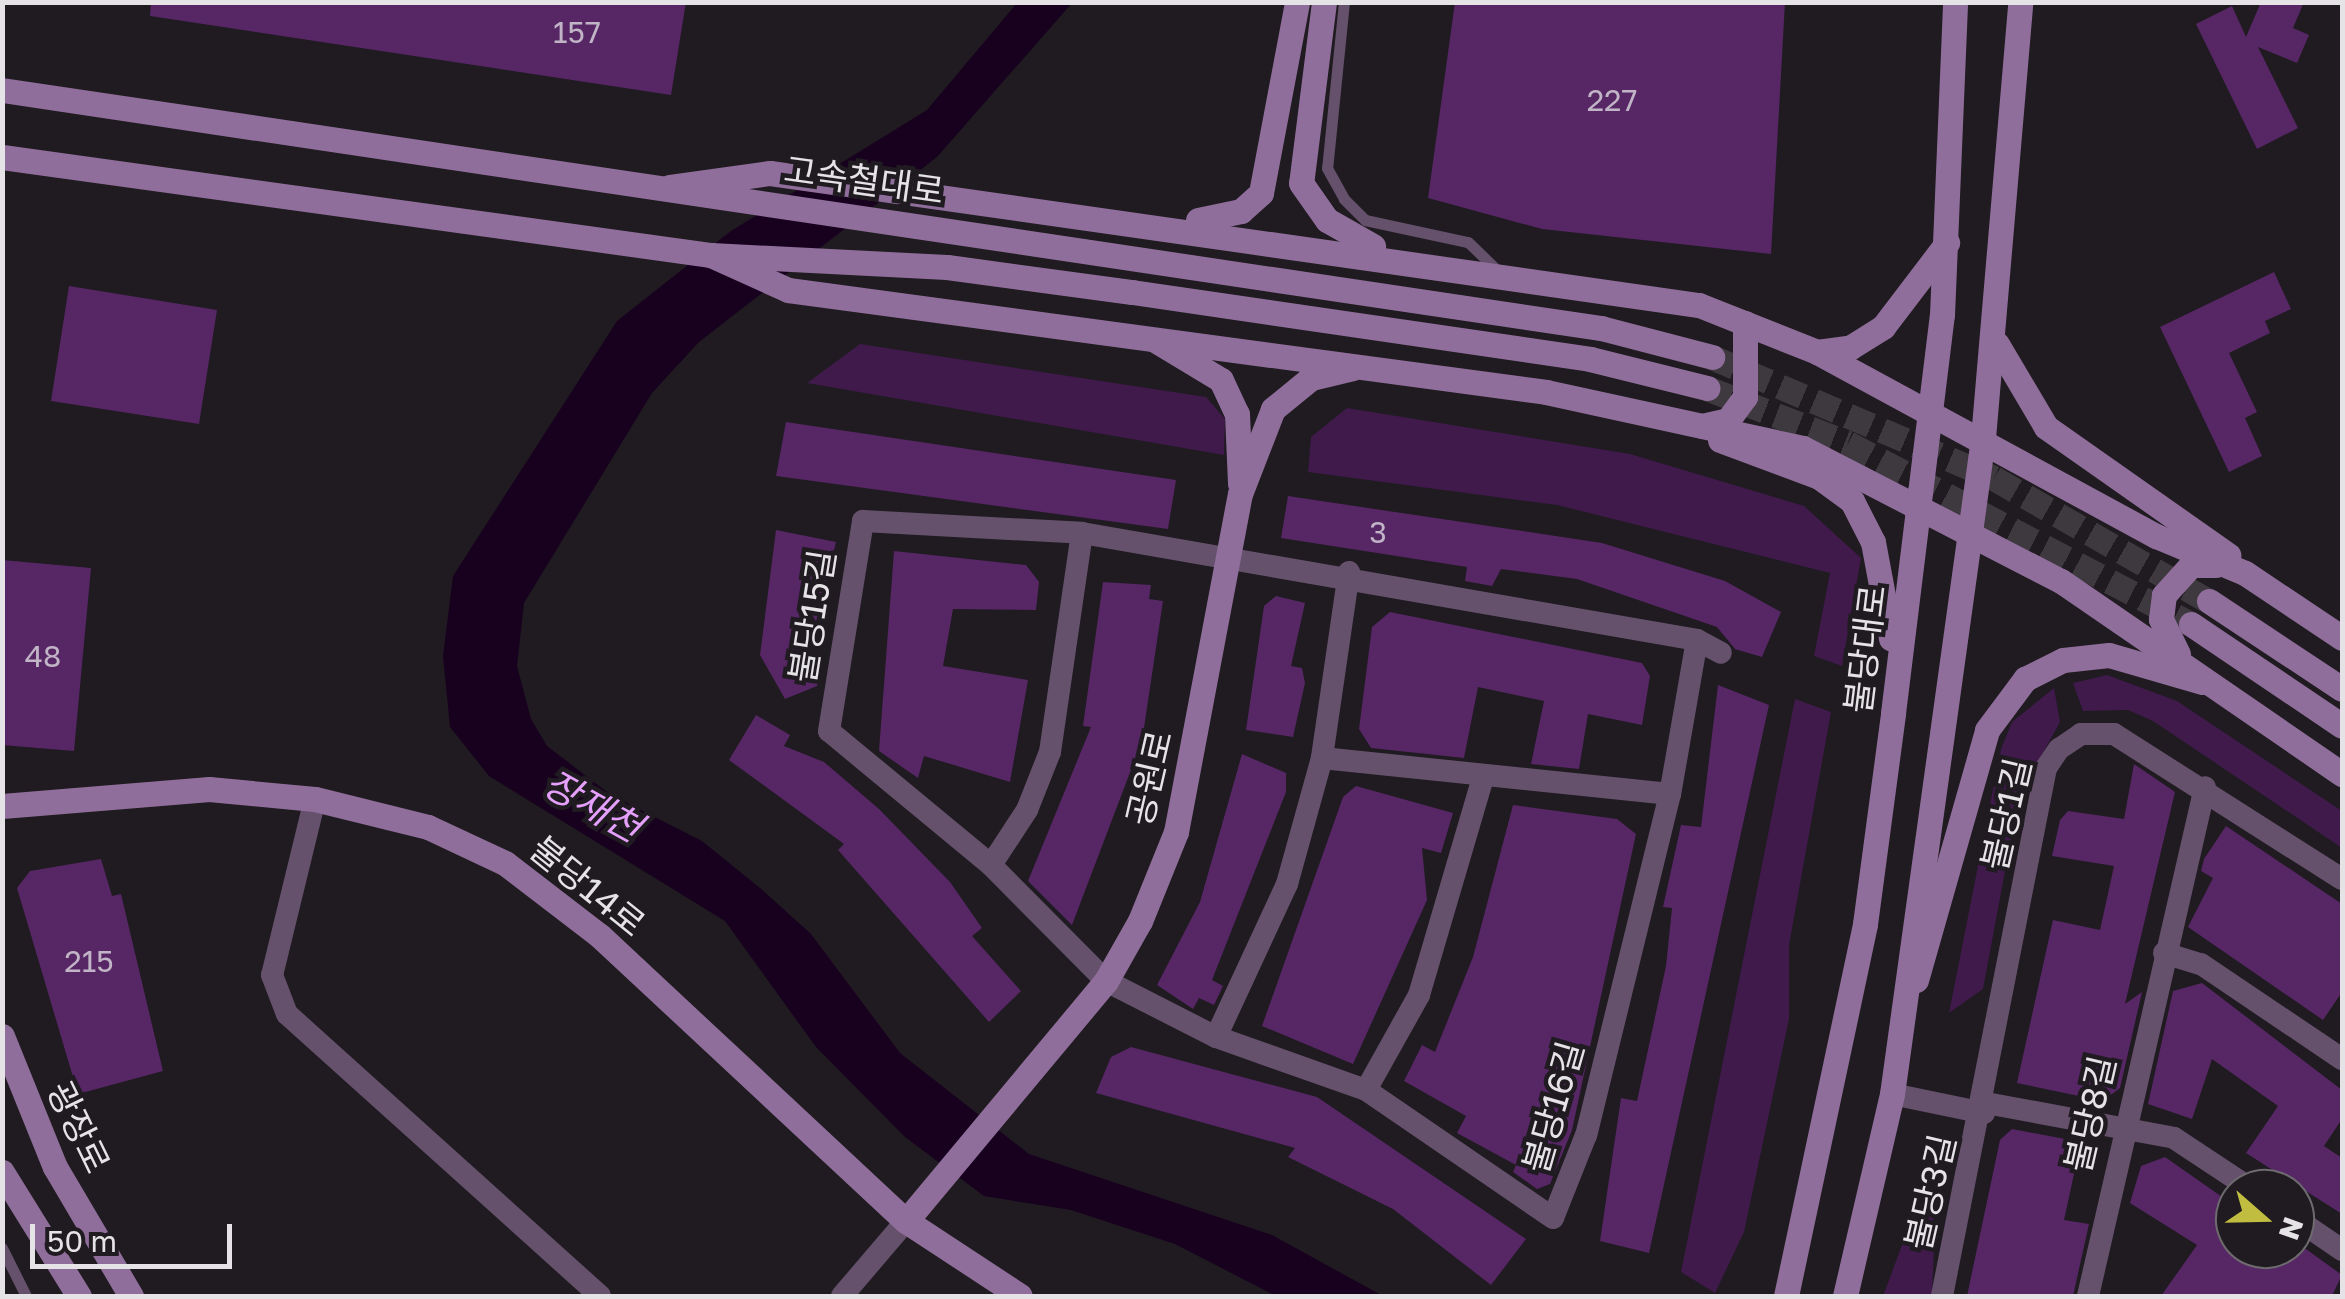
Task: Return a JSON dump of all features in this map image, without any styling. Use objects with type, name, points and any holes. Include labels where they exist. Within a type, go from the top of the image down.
[{"type":"main road","points":[[1162,225],[1241,211],[1261,193],[1276,144],[1297,2]]},
{"type":"main road","points":[[1324,2],[1301,183],[1312,205],[1354,239],[1402,256]]},
{"type":"main road","name":"불당대로","points":[[1786,1296],[1865,924],[1894,713],[1932,412],[1947,243],[1954,2]]},
{"type":"main road","points":[[1845,1296],[1892,1094],[1971,527],[1995,326],[2020,2]]},
{"type":"main road","name":"고속철대로","points":[[2,90],[1601,328],[1712,357]]},
{"type":"main road","points":[[2,157],[711,255],[947,268],[1590,359],[1706,388]]},
{"type":"main road","points":[[670,187],[770,174],[1402,256],[1699,305],[1817,352],[1983,438],[2156,536],[2245,573]]},
{"type":"main road","points":[[1817,352],[1851,347],[1883,328],[1947,243]]},
{"type":"main road","points":[[711,255],[788,290],[1137,331],[1546,392],[1687,426],[1803,448],[1971,527],[2184,662],[2342,774]]},
{"type":"main road","points":[[1687,426],[1728,420],[1746,397],[1745,322]]},
{"type":"main road","points":[[1995,326],[1998,356],[2046,427],[2245,573],[2342,638]]},
{"type":"main road","points":[[1137,331],[1221,380],[1237,414],[1240,494]]},
{"type":"main road","points":[[1240,494],[1273,409],[1311,378],[1367,365]]},
{"type":"main road","points":[[1687,426],[1819,477],[1852,502],[1874,542],[1890,622],[1894,713]]},
{"type":"main road","name":"공원로","points":[[906,1221],[1106,981],[1176,832],[1240,494]]},
{"type":"main road","points":[[2184,662],[2161,618],[2172,582],[2208,562],[2245,573]]},
{"type":"main road","points":[[2208,601],[2342,689]]},
{"type":"main road","points":[[2190,624],[2342,726]]},
{"type":"main road","points":[[1904,1008],[1930,950],[1987,730],[2025,679],[2063,660],[2109,656],[2214,686]]},
{"type":"main road","name":"불당14로","points":[[2,806],[209,789],[315,799],[428,826],[505,863],[600,936],[906,1221],[1020,1296]]},
{"type":"main road","name":"광장로","points":[[2,1036],[55,1167],[132,1296]]},
{"type":"main road","points":[[2,1172],[79,1296]]},
{"type":"street","name":"불당15길","points":[[1106,981],[991,865],[829,730],[863,521],[1082,533],[1228,556]]},
{"type":"street","points":[[991,865],[1027,810],[1050,752],[1082,533]]},
{"type":"street","points":[[1228,556],[1349,572],[1697,640],[1722,653]]},
{"type":"street","points":[[1216,1036],[1287,884],[1322,758],[1349,572]]},
{"type":"street","name":"불당16길","points":[[1106,981],[1216,1036],[1366,1090],[1553,1218],[1586,1135],[1670,794],[1697,640]]},
{"type":"street","name":"불당1길","points":[[1985,1108],[2046,768],[2081,734],[2114,734],[2205,787],[2342,878]]},
{"type":"street","points":[[1322,758],[1484,778],[1670,794]]},
{"type":"street","points":[[1366,1090],[1419,994],[1484,778]]},
{"type":"street","name":"불당8길","points":[[2094,1295],[2120,1131],[2205,787]]},
{"type":"street","points":[[315,799],[272,975],[287,1014],[600,1296]]},
{"type":"street","points":[[2164,953],[2201,964],[2342,1059]]},
{"type":"street","points":[[1892,1094],[2174,1138],[2221,1169]]},
{"type":"street","name":"불당3길","points":[[1942,1296],[1985,1108]]},
{"type":"street","points":[[842,1296],[906,1221]]},
{"type":"street","points":[[2315,1232],[2342,1250]]},
{"type":"lane","points":[[1344,2],[1326,168],[1344,199],[1366,220],[1468,242],[1499,272]]},
{"type":"lane","points":[[2,1248],[26,1296]]},
{"type":"shaded area","points":[[860,344],[1206,397],[1225,419],[1224,455],[807,383]]},
{"type":"shaded area","points":[[1347,408],[1630,454],[1804,506],[1861,558],[1842,666],[1814,656],[1830,573],[1557,505],[1308,472],[1311,437]]},
{"type":"shaded area","points":[[2107,675],[2177,701],[2342,811],[2342,848],[2153,721],[2128,710],[2083,711],[2073,683]]},
{"type":"shaded area","points":[[2054,688],[2060,722],[2019,796],[1983,989],[1949,1013],[2001,749],[2012,722]]},
{"type":"shaded area","points":[[1795,699],[1831,712],[1789,945],[1789,1019],[1744,1232],[1715,1293],[1681,1272]]},
{"type":"shaded area","points":[[1923,1189],[1935,1223],[1932,1296],[1883,1296]]},
{"type":"water","name":"장재천","points":[[1017,3],[1072,3],[937,157],[699,342],[652,393],[524,603],[517,666],[531,719],[547,746],[611,795],[702,841],[760,888],[811,934],[900,1053],[1029,1154],[1272,1235],[1383,1296],[1276,1296],[1175,1244],[1071,1210],[984,1196],[905,1137],[816,1047],[725,921],[489,776],[450,727],[443,656],[453,576],[617,321],[731,231],[927,110]]},
{"type":"building","points":[[151,2],[686,2],[671,95],[150,16]]},
{"type":"building","points":[[1455,2],[1785,2],[1771,254],[1542,229],[1428,198]]},
{"type":"building","points":[[2261,2],[2304,2],[2293,28],[2309,35],[2297,63],[2258,47],[2298,128],[2257,149],[2196,24],[2232,6],[2246,37]]},
{"type":"building","points":[[2274,272],[2291,309],[2265,321],[2270,333],[2229,353],[2257,412],[2245,418],[2262,456],[2229,472],[2160,327]]},
{"type":"building","points":[[69,286],[217,310],[199,424],[51,401]]},
{"type":"building","points":[[786,422],[1176,480],[1168,529],[776,476]]},
{"type":"building","points":[[1288,496],[1602,543],[1725,581],[1781,612],[1762,657],[1735,649],[1717,627],[1577,579],[1501,569],[1492,586],[1465,581],[1467,567],[1281,538]]},
{"type":"building","points":[[776,530],[836,542],[811,642],[809,658],[823,661],[817,686],[785,699],[760,655]]},
{"type":"building","points":[[894,551],[1026,565],[1039,582],[1036,610],[953,609],[943,666],[1028,680],[1010,782],[924,756],[918,778],[879,751]]},
{"type":"building","points":[[2,560],[91,568],[74,751],[2,745]]},
{"type":"building","points":[[1103,582],[1151,585],[1149,599],[1163,601],[1142,741],[1072,925],[1028,881],[1091,727],[1083,726]]},
{"type":"building","points":[[1276,596],[1305,603],[1291,666],[1302,668],[1305,683],[1293,737],[1246,730],[1264,606]]},
{"type":"building","points":[[1390,612],[1642,663],[1650,676],[1642,725],[1588,714],[1579,769],[1531,764],[1544,701],[1478,687],[1464,758],[1371,748],[1359,729],[1372,627]]},
{"type":"building","points":[[1718,685],[1769,705],[1649,1253],[1600,1241],[1621,1098],[1637,1101],[1666,966],[1672,908],[1663,907],[1681,825],[1701,827]]},
{"type":"building","points":[[756,715],[790,735],[784,746],[824,762],[879,809],[950,882],[982,928],[972,936],[1021,991],[989,1022],[838,850],[844,844],[729,760]]},
{"type":"building","points":[[1242,754],[1286,773],[1286,792],[1212,980],[1223,986],[1214,1005],[1199,998],[1193,1009],[1157,985],[1200,902]]},
{"type":"building","points":[[2134,764],[2175,792],[2125,1004],[2142,992],[2120,1088],[2103,1101],[2017,1083],[2053,920],[2100,930],[2114,866],[2052,856],[2060,820],[2068,811],[2124,819]]},
{"type":"building","points":[[1356,786],[1453,813],[1441,853],[1422,848],[1427,900],[1353,1064],[1262,1026],[1343,797]]},
{"type":"building","points":[[1513,805],[1617,819],[1636,834],[1572,1130],[1550,1184],[1537,1189],[1513,1172],[1516,1165],[1457,1133],[1466,1116],[1404,1081],[1422,1045],[1435,1052],[1473,957]]},
{"type":"building","points":[[2226,826],[2342,904],[2342,992],[2323,1020],[2188,927],[2213,878],[2201,871],[2204,859]]},
{"type":"building","points":[[101,859],[112,896],[121,894],[163,1071],[78,1094],[17,888],[30,871]]},
{"type":"building","points":[[2202,983],[2342,1090],[2342,1119],[2324,1146],[2342,1158],[2342,1214],[2315,1197],[2315,1169],[2271,1169],[2246,1153],[2278,1106],[2212,1059],[2192,1119],[2148,1104],[2173,991]]},
{"type":"building","points":[[1131,1047],[1317,1097],[1526,1239],[1491,1285],[1393,1209],[1288,1157],[1295,1148],[1096,1093],[1111,1057]]},
{"type":"building","points":[[2012,1129],[2081,1142],[2064,1220],[2089,1224],[2073,1296],[1967,1296],[2000,1140]]},
{"type":"building","points":[[2165,1157],[2215,1192],[2215,1269],[2315,1269],[2315,1256],[2342,1275],[2332,1296],[2161,1296],[2197,1245],[2130,1203],[2141,1166]]},
{"type":"tunnel","points":[[1712,357],[1994,478],[2209,601]]},
{"type":"tunnel","points":[[1707,388],[1848,443],[2191,624]]}]
